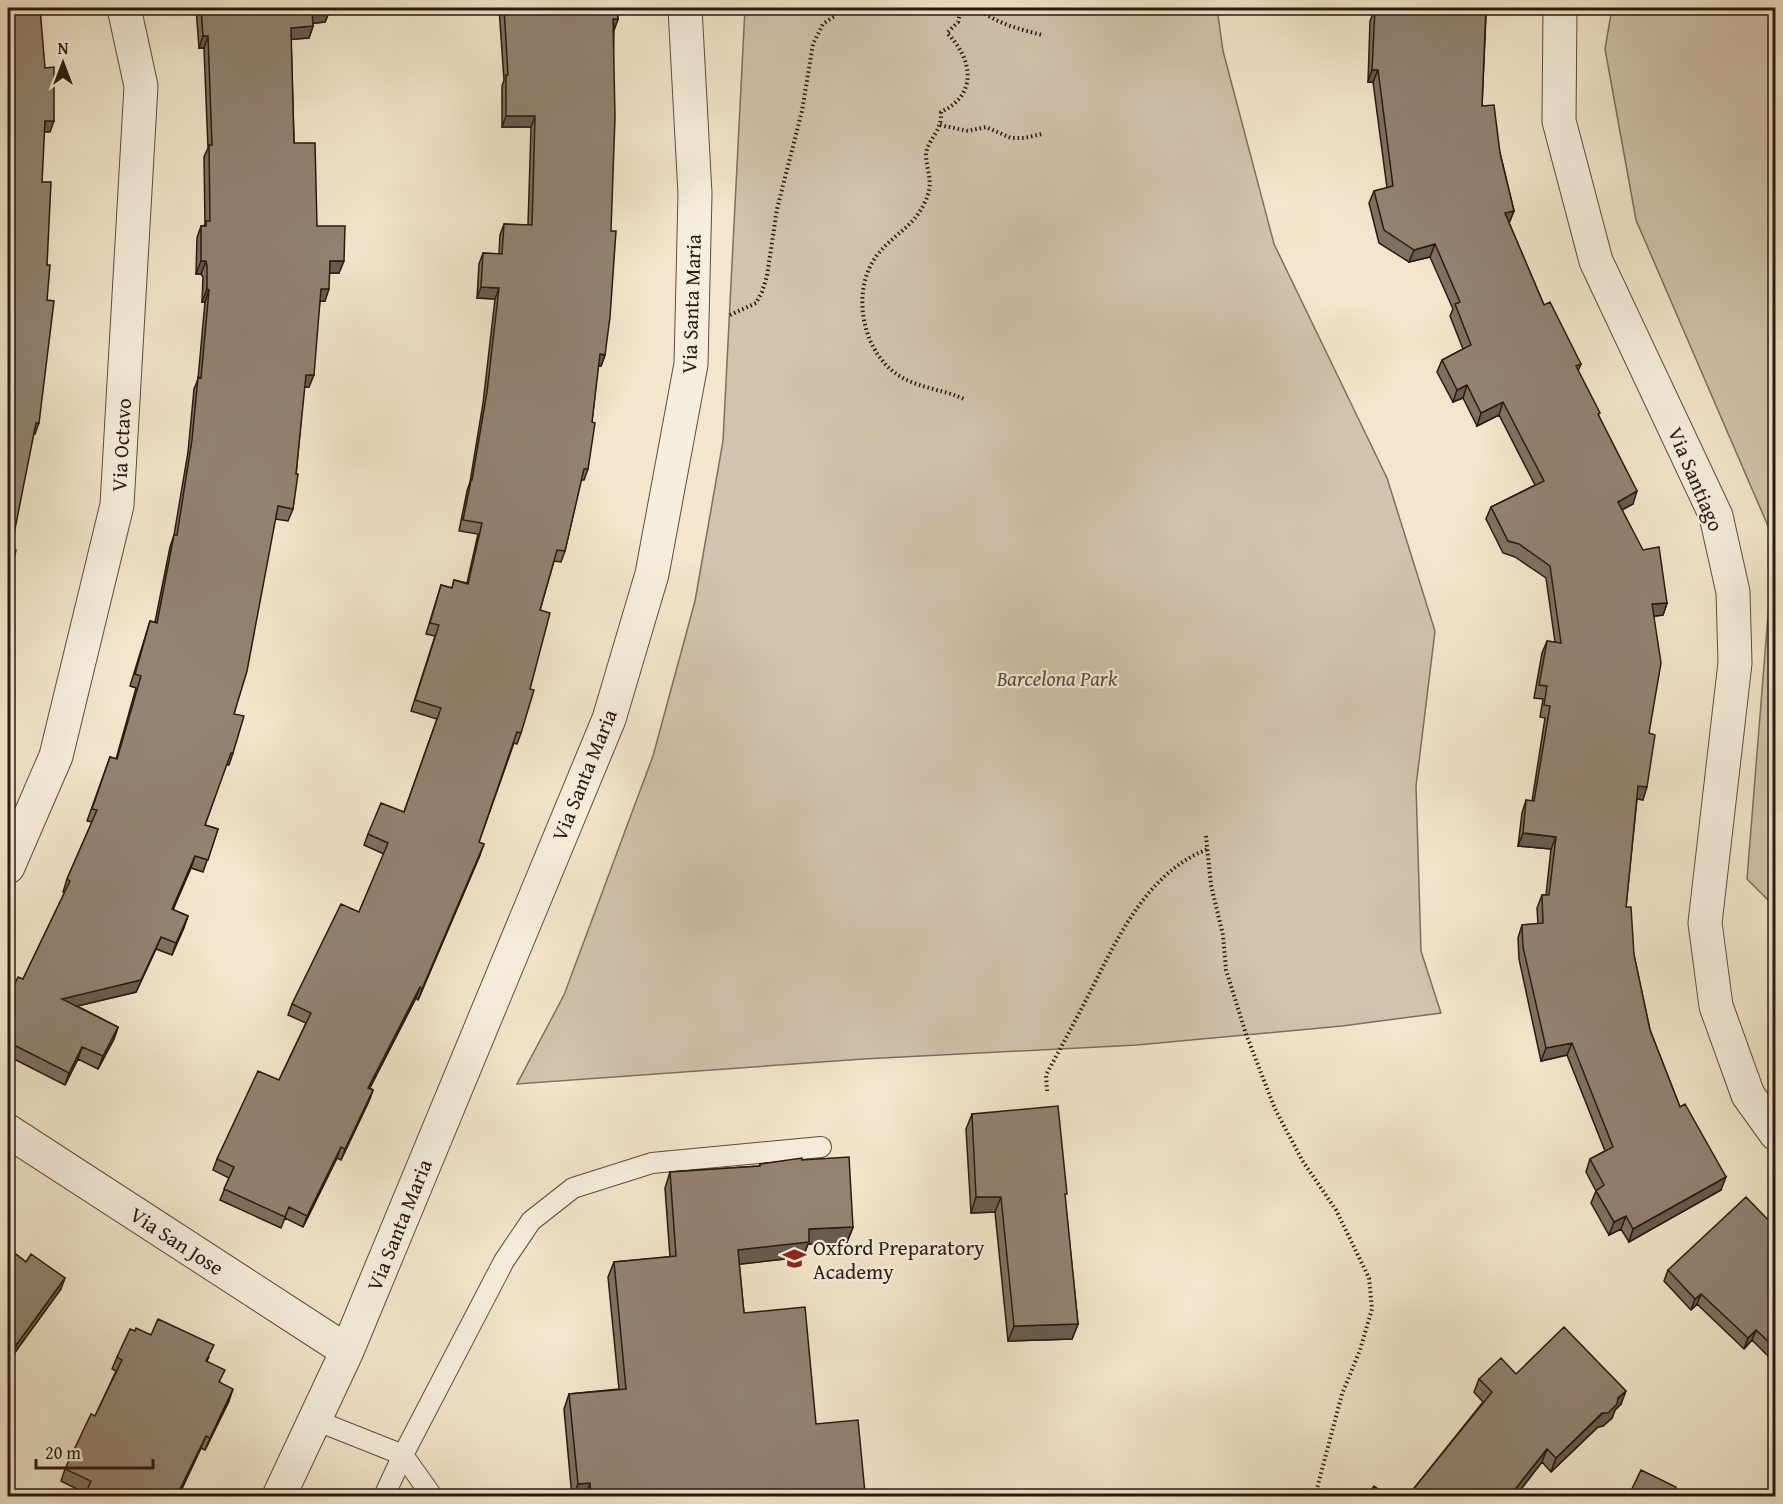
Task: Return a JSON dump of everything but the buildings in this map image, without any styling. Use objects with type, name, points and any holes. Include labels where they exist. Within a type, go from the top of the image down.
[{"type":"street","name":"Via Octavo","points":[[8,867],[56,756],[117,505],[141,86],[124,8]]},
{"type":"street","name":"Via Santa Maria","points":[[279,1497],[347,1352],[609,718],[652,574],[691,364],[695,194],[685,8]]},
{"type":"street","name":"Via Santiago","points":[[1560,8],[1559,121],[1596,261],[1716,516],[1733,592],[1735,663],[1705,923],[1716,1006],[1748,1095],[1776,1134]]},
{"type":"street","name":"Via San Jose","points":[[8,1131],[347,1352]]},
{"type":"lane","points":[[384,1497],[403,1455],[504,1261],[531,1221],[573,1188],[652,1163],[821,1147]]},
{"type":"lane","points":[[315,1420],[403,1455],[432,1497]]},
{"type":"path","points":[[730,315],[756,303],[762,292],[777,209],[802,111],[813,44],[823,24],[836,15],[836,8]]},
{"type":"path","points":[[961,8],[958,22],[947,33],[959,45],[966,60],[969,80],[951,108],[941,112],[940,125],[926,153],[931,180],[926,202],[914,222],[879,252],[871,264],[863,290],[862,316],[867,337],[882,363],[903,378],[947,391],[964,399]]},
{"type":"path","points":[[978,8],[1010,26],[1042,35]]},
{"type":"path","points":[[940,125],[968,131],[986,127],[1011,138],[1042,134]]},
{"type":"path","points":[[1206,836],[1211,885],[1223,935],[1226,970],[1246,1034],[1275,1110],[1302,1160],[1336,1210],[1370,1278],[1372,1309],[1360,1350],[1342,1394],[1315,1497]]},
{"type":"path","points":[[1047,1091],[1046,1075],[1108,955],[1148,894],[1167,873],[1190,856],[1208,849]]},
{"type":"green space","name":"Barcelona Park","points":[[745,8],[1217,8],[1223,51],[1274,244],[1387,478],[1435,631],[1416,786],[1421,951],[1441,1013],[1342,1026],[1137,1045],[863,1059],[517,1084],[564,995],[653,756],[695,601],[723,441]]},
{"type":"green space","points":[[1612,8],[1775,8],[1775,907],[1747,879],[1774,540],[1636,220],[1605,49]]},
{"type":"place","name":"Oxford Preparatory Academy","points":[[795,1259]]}]
